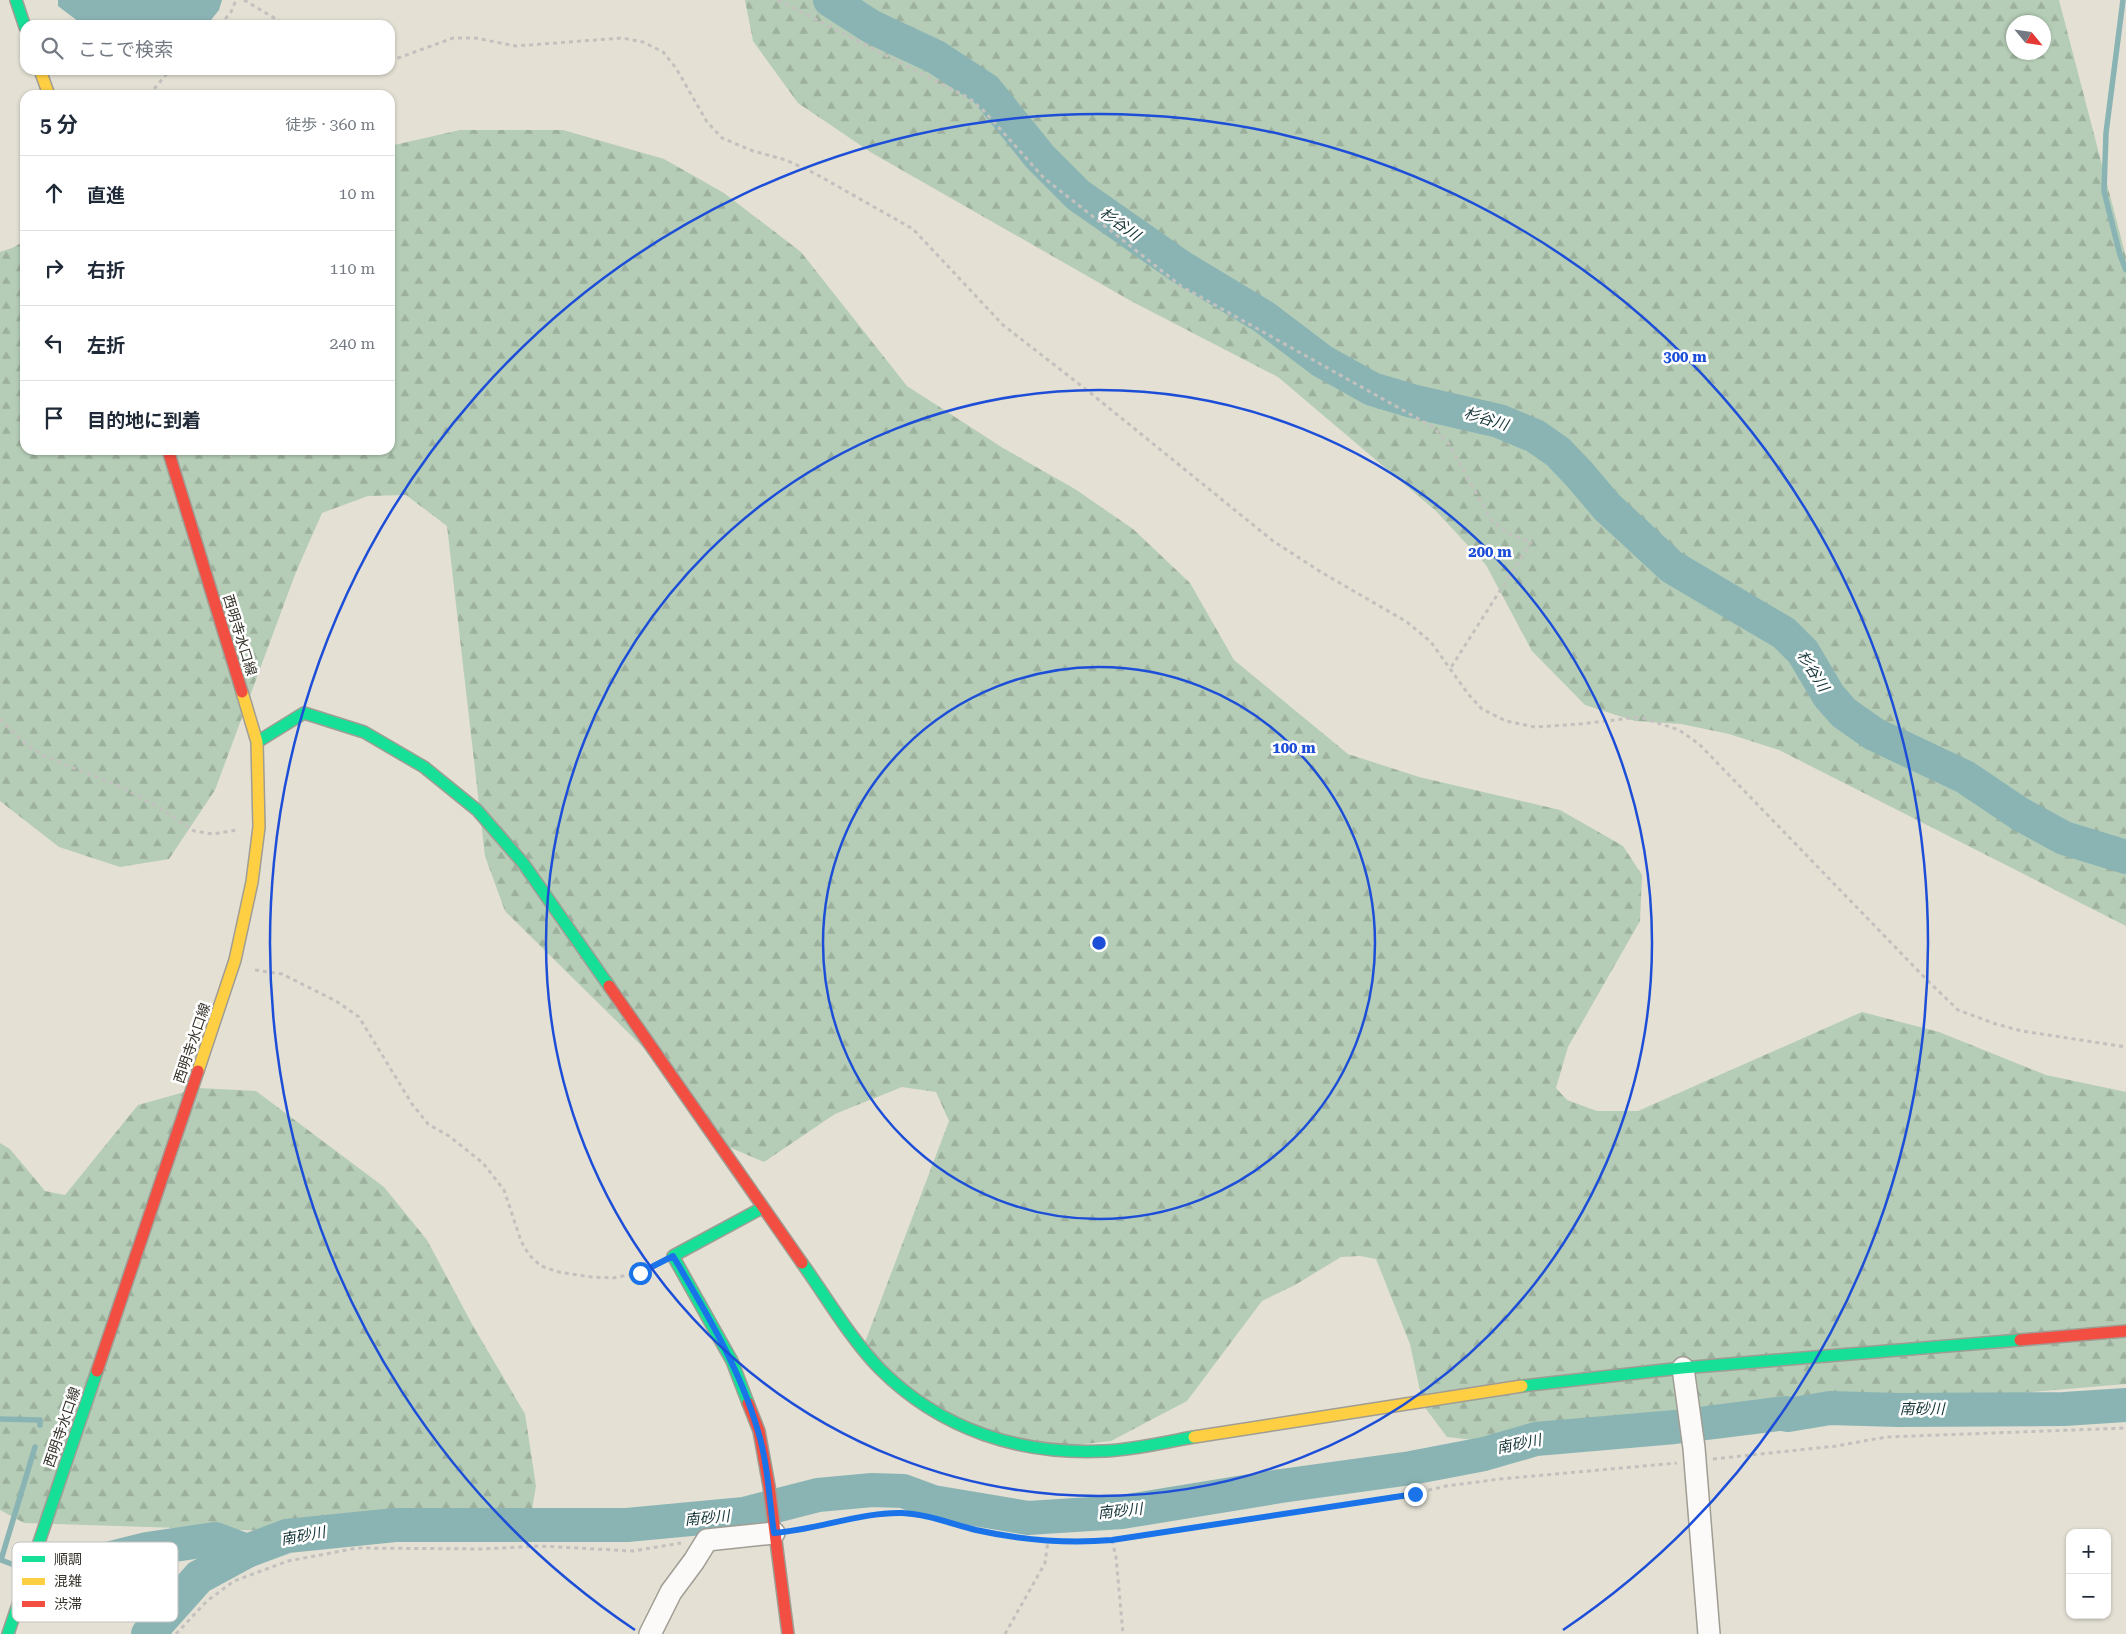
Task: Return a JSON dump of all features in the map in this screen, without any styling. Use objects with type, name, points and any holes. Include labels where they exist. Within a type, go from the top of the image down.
[{"type":"street","points":[[16,0],[23,20]]},
{"type":"street","points":[[42,75],[47,90]]},
{"type":"street","name":"西明寺水口線","points":[[39,1542],[236,960],[252,882],[259,827],[257,742],[170,455]]},
{"type":"street","points":[[257,742],[304,712],[364,732],[424,767],[477,810],[523,863],[762,1208],[851,1333],[881,1370],[921,1402],[968,1429],[1011,1444],[1062,1451],[1106,1451],[1463,1394],[1581,1378],[2126,1331]]},
{"type":"street","points":[[762,1208],[673,1256],[732,1361],[758,1431],[769,1486],[788,1634]]},
{"type":"street","points":[[1683,1368],[1695,1455],[1709,1634]]},
{"type":"street","points":[[650,1634],[670,1592],[694,1562],[707,1540],[774,1529]]},
{"type":"street","name":"西明寺水口線","points":[[8,1634],[12,1622]]},
{"type":"path","points":[[224,20],[231,12],[236,0]]},
{"type":"path","points":[[244,0],[278,20]]},
{"type":"path","points":[[778,0],[969,98],[985,112],[1044,178],[1181,286],[1433,427],[1449,444],[1491,520],[1509,534],[1531,542],[1450,669]]},
{"type":"path","points":[[395,59],[453,38],[475,38],[516,46],[622,38],[643,42],[663,52],[676,68],[706,122],[722,138],[753,151],[794,164],[913,230],[1002,325],[1088,391],[1272,541],[1321,572],[1408,622],[1431,642],[1469,695],[1482,709],[1506,721],[1534,727],[1640,717],[1679,730],[1704,750],[1958,1010],[2022,1031],[2126,1047]]},
{"type":"path","points":[[153,90],[166,75]]},
{"type":"path","points":[[0,719],[28,746],[46,757],[117,785],[157,806],[194,831],[213,834],[259,827]]},
{"type":"path","points":[[236,960],[247,969],[282,974],[336,1001],[359,1017],[412,1104],[428,1124],[449,1136],[483,1163],[504,1190],[521,1241],[529,1255],[541,1266],[559,1272],[613,1278],[640,1273],[673,1256]]},
{"type":"path","points":[[774,1529],[795,1531],[870,1516],[902,1513],[928,1517],[1008,1537],[1048,1542],[1079,1543],[1112,1540],[1354,1502],[1395,1498],[1446,1486],[1500,1479],[1585,1472],[1695,1455],[1836,1446],[1886,1437],[2126,1428]]},
{"type":"path","points":[[176,1634],[207,1601],[234,1581],[288,1561],[357,1548],[482,1549],[539,1546],[633,1551],[707,1540]]},
{"type":"path","points":[[1112,1540],[1116,1557],[1123,1634]]},
{"type":"path","points":[[1005,1634],[1045,1563],[1048,1542]]},
{"type":"green space","points":[[745,0],[2059,0],[2126,257],[2126,926],[1779,750],[1729,734],[1681,724],[1635,721],[1585,705],[1532,651],[1486,565],[1436,511],[1278,377],[1131,301],[872,153],[798,103],[753,41]]},
{"type":"green space","points":[[460,130],[563,130],[664,159],[724,193],[801,252],[907,386],[1003,448],[1075,489],[1133,529],[1190,583],[1234,660],[1348,754],[1419,777],[1560,810],[1623,846],[1642,875],[1640,921],[1568,1047],[1556,1088],[1567,1100],[1597,1111],[1638,1111],[1862,1012],[1939,1032],[2046,1075],[2126,1092],[2126,1384],[1474,1440],[1447,1437],[1423,1405],[1410,1344],[1376,1259],[1360,1256],[1341,1257],[1295,1285],[1262,1301],[1187,1401],[1111,1441],[1041,1449],[924,1407],[862,1350],[949,1121],[936,1092],[902,1087],[835,1114],[764,1162],[717,1142],[664,1068],[505,911],[485,856],[447,526],[406,495],[368,496],[322,513],[296,572],[215,790],[169,859],[120,867],[59,847],[0,801],[0,252],[20,244],[20,455],[395,455],[395,145]]},
{"type":"green space","points":[[199,1088],[256,1091],[384,1187],[427,1240],[473,1326],[525,1414],[536,1486],[527,1539],[24,1523],[0,1510],[0,1143],[10,1149],[45,1191],[65,1195],[138,1105]]},
{"type":"water","points":[[58,0],[222,0],[219,10],[211,20],[76,20],[58,6]]},
{"type":"waterway","name":"杉谷川","points":[[830,0],[872,27],[936,57],[986,90],[1040,157],[1078,195],[1181,267],[1264,317],[1322,361],[1372,389],[1412,401],[1499,421],[1535,436],[1558,452],[1607,507],[1672,567],[1784,633],[1803,652],[1829,696],[1844,713],[1874,734],[1965,777],[2020,814],[2064,838],[2126,857]]},
{"type":"waterway","points":[[2123,0],[2106,133],[2104,191],[2120,255],[2126,270]]},
{"type":"waterway","name":"南砂川","points":[[178,1600],[199,1577],[247,1551],[287,1536],[395,1525],[627,1525],[744,1514],[818,1495],[872,1490],[903,1491],[933,1502],[1028,1518],[1122,1512],[1281,1486],[1411,1468],[1484,1454],[1536,1439],[1675,1427],[1786,1413],[1788,1415],[1830,1408],[1898,1410],[2064,1409],[2126,1405]]},
{"type":"waterway","points":[[0,1419],[40,1420],[40,1425]]},
{"type":"waterway","points":[[12,1564],[1,1560],[35,1447]]},
{"type":"waterway","points":[[178,1544],[215,1539],[247,1551]]},
{"type":"waterway","name":"南砂川","points":[[148,1634],[159,1622]]},
{"type":"traffic: fast","points":[[16,0],[23,20]]},
{"type":"traffic: fast","points":[[257,742],[304,713],[364,732],[424,767],[477,810],[523,863],[609,986]]},
{"type":"traffic: fast","points":[[748,1403],[732,1361],[673,1256],[762,1208]]},
{"type":"traffic: fast","points":[[802,1263],[849,1331],[880,1369],[929,1408],[956,1423],[1012,1443],[1073,1451],[1127,1449],[1194,1437]]},
{"type":"traffic: fast","points":[[1522,1386],[1682,1368],[2020,1340]]},
{"type":"traffic: fast","points":[[39,1542],[97,1371]]},
{"type":"traffic: fast","points":[[8,1634],[12,1622]]},
{"type":"traffic: slow","points":[[42,75],[47,90]]},
{"type":"traffic: slow","points":[[198,1071],[235,960],[252,882],[259,827],[257,742],[242,692]]},
{"type":"traffic: slow","points":[[1194,1437],[1522,1386]]},
{"type":"traffic: jam","points":[[170,455],[242,692]]},
{"type":"traffic: jam","points":[[609,986],[802,1263]]},
{"type":"traffic: jam","points":[[97,1371],[198,1071]]},
{"type":"traffic: jam","points":[[2020,1340],[2126,1331]]},
{"type":"traffic: jam","points":[[748,1403],[759,1431],[769,1486],[788,1634]]},
{"type":"route","points":[[640,1273],[673,1256],[732,1361],[758,1431],[769,1486],[774,1533],[826,1526],[870,1516],[902,1513],[928,1517],[1008,1537],[1048,1542],[1079,1543],[1112,1540],[1415,1494]]}]
